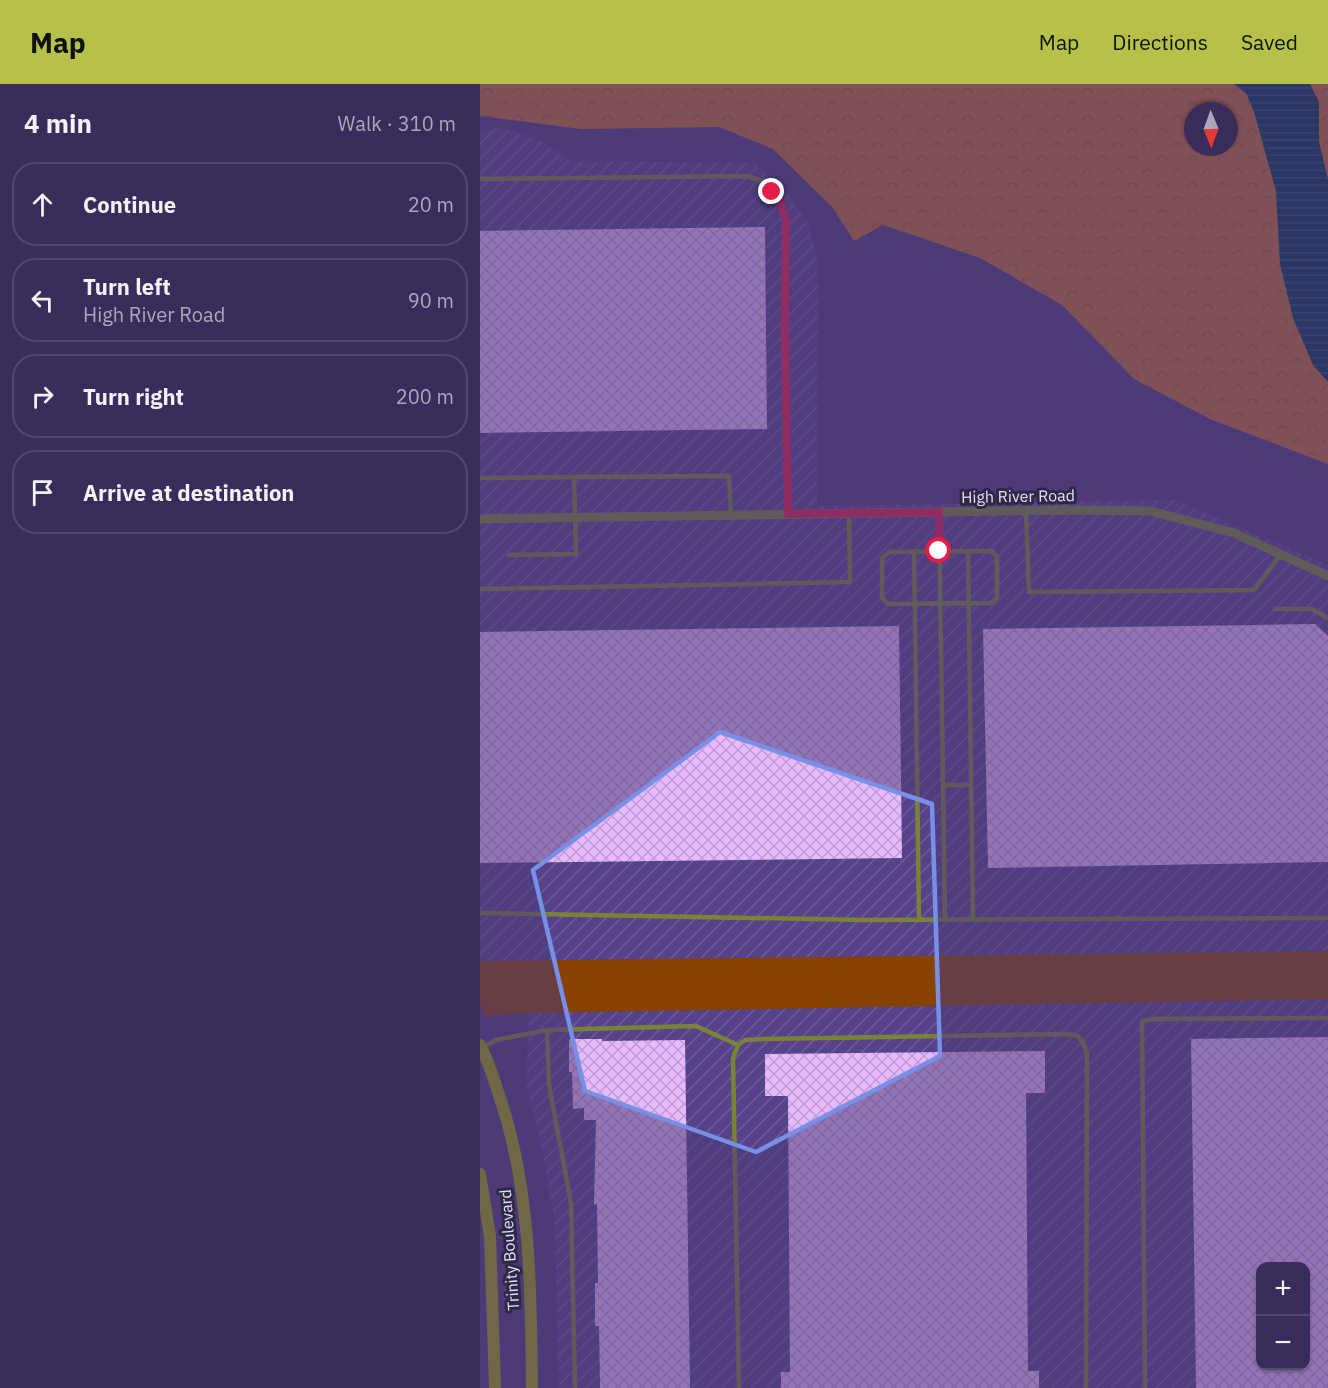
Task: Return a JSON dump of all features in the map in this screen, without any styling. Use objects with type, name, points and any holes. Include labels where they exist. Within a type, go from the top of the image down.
[{"type":"main road","name":"Trinity Boulevard","points":[[481,1046],[508,1119],[524,1197],[532,1388]]},
{"type":"main road","name":"Trinity Boulevard","points":[[480,1174],[482,1205],[490,1236],[495,1388]]},
{"type":"street","name":"High River Road","points":[[480,519],[1150,511],[1234,533],[1328,576]]},
{"type":"lane","points":[[480,179],[747,176],[762,181],[779,200],[786,220],[788,514]]},
{"type":"lane","points":[[480,478],[729,476],[731,515]]},
{"type":"lane","points":[[509,555],[576,554],[574,477]]},
{"type":"lane","points":[[1026,511],[1029,592],[1254,590],[1281,554]]},
{"type":"lane","points":[[939,512],[945,919]]},
{"type":"lane","points":[[480,589],[850,582],[849,513]]},
{"type":"lane","points":[[914,551],[919,919]]},
{"type":"lane","points":[[914,551],[992,551],[997,557],[997,598],[991,603],[888,604],[882,598],[882,558],[889,552],[914,551]]},
{"type":"lane","points":[[968,551],[973,919]]},
{"type":"lane","points":[[1275,609],[1312,609],[1328,618]]},
{"type":"lane","points":[[943,785],[971,785]]},
{"type":"lane","points":[[480,913],[919,919],[1328,918]]},
{"type":"lane","points":[[1145,1388],[1142,1021],[1154,1019],[1328,1018]]},
{"type":"lane","points":[[481,1046],[496,1040],[547,1030],[696,1026],[738,1045]]},
{"type":"lane","points":[[547,1030],[549,1085],[571,1203],[575,1388]]},
{"type":"lane","points":[[739,1388],[733,1058],[738,1045],[745,1041],[765,1039],[1068,1034],[1078,1036],[1084,1045],[1087,1067],[1086,1388]]},
{"type":"highlighted area","points":[[720,732],[932,804],[940,1056],[756,1152],[585,1091],[533,870]]},
{"type":"shaded area","points":[[500,127],[541,141],[571,161],[753,163],[786,190],[808,224],[818,260],[817,506],[1175,500],[1328,565],[1328,951],[480,961],[480,133]]},
{"type":"shaded area","points":[[1328,951],[1328,999],[529,1013],[485,1016],[480,1004],[480,961]]},
{"type":"shaded area","points":[[1328,999],[1328,1388],[559,1388],[555,1225],[542,1148],[526,1085],[529,1013]]},
{"type":"green space","points":[[480,84],[1328,84],[1328,464],[1210,419],[1134,379],[1062,305],[980,258],[883,225],[854,241],[832,207],[773,149],[719,127],[581,129],[480,116]]},
{"type":"water","points":[[1234,84],[1310,84],[1319,102],[1319,142],[1328,179],[1328,382],[1313,365],[1293,318],[1280,264],[1276,191],[1254,112],[1246,93]]},
{"type":"building","points":[[765,227],[767,429],[480,433],[480,231]]},
{"type":"building","points":[[1315,624],[1328,636],[1328,862],[988,868],[983,629]]},
{"type":"building","points":[[899,626],[902,858],[480,863],[480,632]]},
{"type":"building","points":[[1328,1037],[1328,1388],[1196,1388],[1191,1039]]},
{"type":"building","points":[[569,1039],[685,1040],[690,1388],[600,1388],[599,1326],[595,1326],[595,1283],[598,1283],[597,1204],[594,1205],[596,1120],[584,1120],[584,1108],[573,1109],[572,1072],[569,1072]]},
{"type":"building","points":[[1045,1051],[1045,1093],[1026,1093],[1028,1371],[1039,1371],[1039,1388],[781,1388],[781,1372],[790,1372],[788,1096],[765,1096],[765,1054]]},
{"type":"route","points":[[772,192],[779,200],[786,220],[788,514],[939,512],[939,551]]}]
